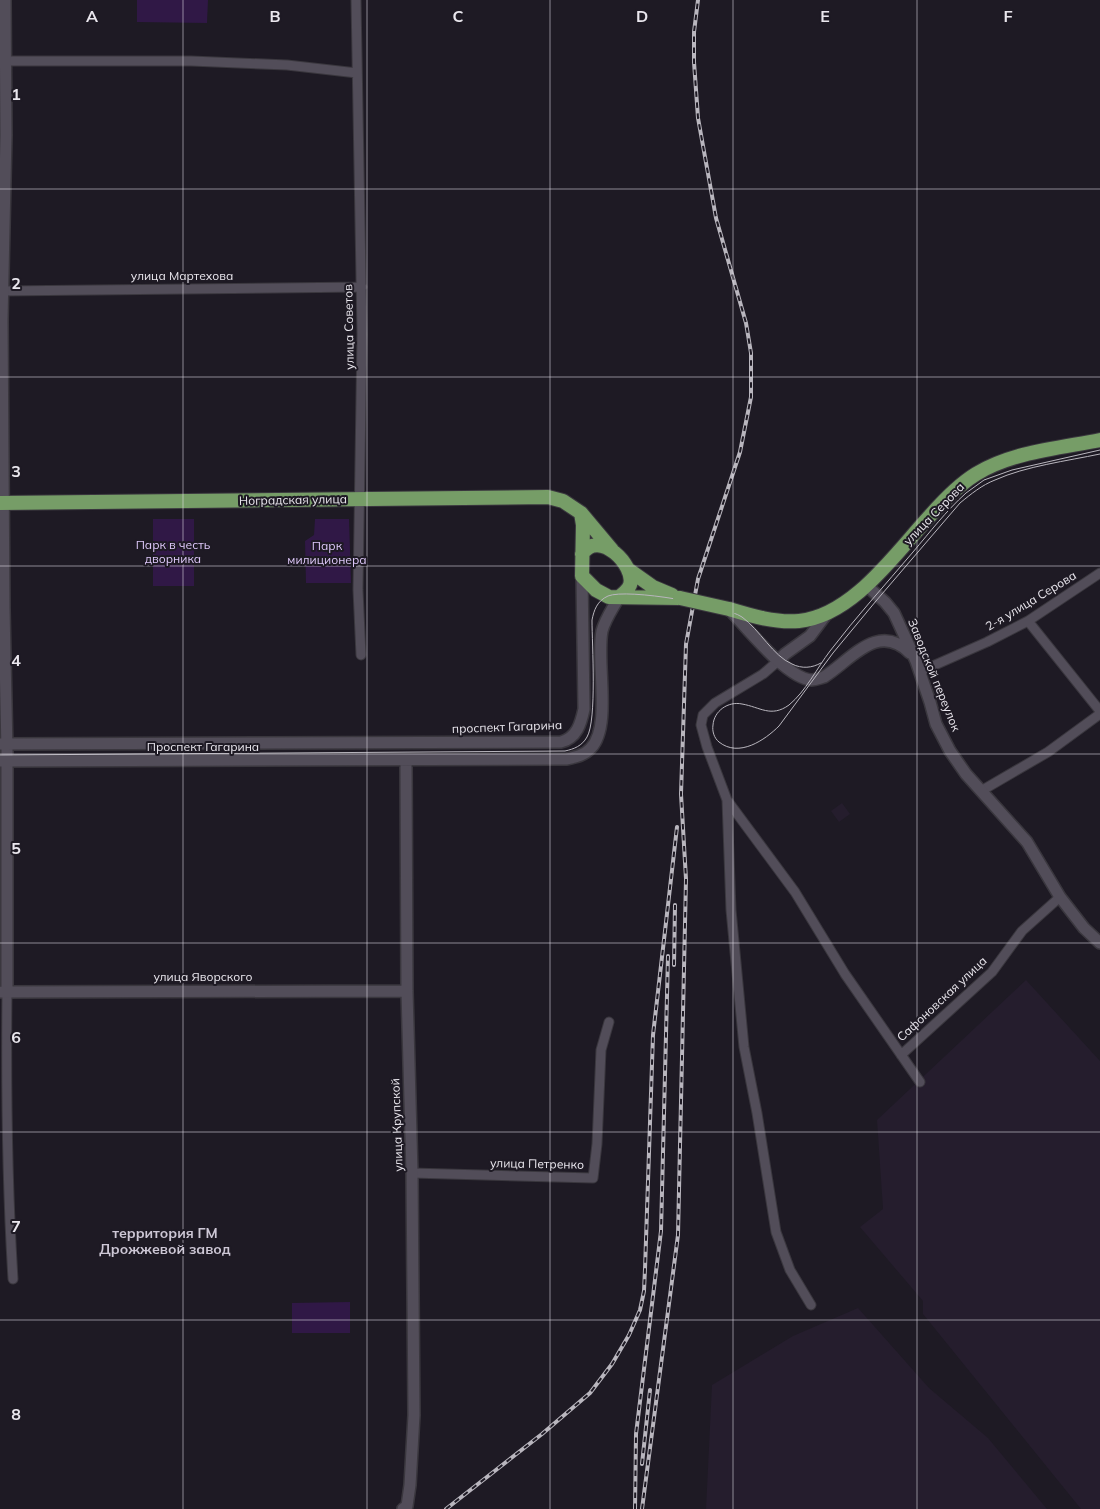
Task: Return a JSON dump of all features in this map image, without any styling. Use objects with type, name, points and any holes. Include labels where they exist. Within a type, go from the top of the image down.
[{"type":"main road","points":[[4,0],[6,61],[2,290],[4,992]]},
{"type":"main road","name":"улица Серова","points":[[680,598],[764,619],[783,621],[807,620],[846,604],[867,586],[955,489],[976,474],[1002,462],[1028,454],[1100,440]]},
{"type":"main road","name":"Ноградская улица","points":[[2,503],[548,497],[563,501],[581,513],[612,550]]},
{"type":"main road","points":[[581,513],[583,525],[582,576],[592,587],[604,596],[680,598]]},
{"type":"main road","points":[[582,554],[586,548],[595,544],[612,550],[629,570],[654,587],[680,598]]},
{"type":"main road","points":[[406,761],[567,759],[578,757],[590,750],[599,734],[602,714],[602,631],[619,597],[630,586],[629,570]]},
{"type":"main road","name":"проспект Гагарина","points":[[368,742],[561,742],[572,736],[580,724],[584,709],[582,576]]},
{"type":"main road","name":"Заводской переулок","points":[[867,586],[886,602],[894,613],[915,658],[936,724],[950,751],[966,774],[1027,842],[1060,896],[1084,928],[1100,943]]},
{"type":"main road","points":[[729,609],[778,661],[792,672],[812,680],[824,677],[866,645],[875,642],[894,642],[915,658]]},
{"type":"main road","points":[[778,661],[810,636],[828,612]]},
{"type":"main road","name":"Проспект Гагарина","points":[[3,744],[368,742]]},
{"type":"main road","name":"Проспект Гагарина","points":[[4,761],[406,761]]},
{"type":"main road","name":"улица Крупской","points":[[405,1508],[410,1486],[414,1415],[412,1173],[407,991],[406,761]]},
{"type":"main road","name":"улица Яворского","points":[[4,992],[407,991]]},
{"type":"street","name":"улица Советов","points":[[356,0],[362,287],[361,499],[358,590],[361,655]]},
{"type":"street","points":[[6,61],[191,61],[287,65],[357,73]]},
{"type":"street","name":"улица Мартехова","points":[[2,290],[362,287]]},
{"type":"street","name":"2-я улица Серова","points":[[920,672],[1028,621],[1100,573]]},
{"type":"street","points":[[981,791],[1048,752],[1100,713],[1028,621]]},
{"type":"street","points":[[778,661],[763,674],[715,703],[703,715],[700,725],[702,732],[727,800],[795,892],[845,974],[920,1082]]},
{"type":"street","name":"улица Крупской","points":[[406,743],[406,761]]},
{"type":"street","points":[[727,800],[731,910],[744,1047],[757,1113],[776,1232],[790,1270],[811,1305]]},
{"type":"street","name":"Сафоновская улица","points":[[901,1055],[992,972],[1022,931],[1060,896]]},
{"type":"street","points":[[4,992],[8,1204],[12,1280]]},
{"type":"street","name":"улица Петренко","points":[[412,1173],[594,1178],[601,1050],[609,1022]]},
{"type":"shaded area","points":[[842,803],[850,814],[839,822],[831,811]]},
{"type":"shaded area","points":[[1026,980],[1100,1061],[1100,1509],[1081,1509],[923,1314],[923,1301],[860,1227],[883,1209],[877,1120]]},
{"type":"shaded area","points":[[858,1308],[929,1388],[988,1438],[1047,1509],[706,1509],[712,1385],[793,1336]]},
{"type":"green space","points":[[137,0],[208,0],[207,23],[137,22]]},
{"type":"green space","name":"Парк в честь дворника","points":[[153,519],[194,519],[194,586],[153,586]]},
{"type":"green space","name":"Парк милиционера","points":[[315,519],[349,519],[351,583],[306,583],[305,541],[314,535]]},
{"type":"green space","points":[[350,1302],[350,1333],[292,1333],[292,1303]]},
{"type":"tram line","points":[[1100,450],[1012,470],[984,480],[966,493],[938,522],[850,626],[806,686],[789,705],[777,711],[737,703],[727,706],[719,711],[714,720],[713,730],[716,738],[727,746],[743,748],[767,737],[779,726],[833,653],[876,601],[960,503],[972,493],[990,482],[1020,471],[1100,454]]},
{"type":"tram line","points":[[0,755],[565,751],[578,747],[583,743],[590,728],[593,699],[592,620],[594,613],[604,598],[619,594],[676,599],[732,612],[749,622],[785,660],[796,666],[803,667],[811,667],[821,663]]},
{"type":"railway","points":[[642,1509],[678,1235],[686,879],[681,794],[686,644],[698,579],[740,452],[751,397],[751,353],[746,323],[716,218],[698,118],[694,62],[694,32],[698,0]]},
{"type":"railway","points":[[446,1509],[542,1434],[590,1393],[612,1364],[629,1335],[640,1310],[644,1291],[653,1035],[677,827]]},
{"type":"railway","points":[[674,965],[675,905]]},
{"type":"railway","points":[[635,1509],[636,1434],[661,1231],[668,956]]},
{"type":"railway","points":[[642,1464],[650,1390]]},
{"type":"district","name":"территория ГМ Дрожжевой завод","points":[[165,1242]]}]
